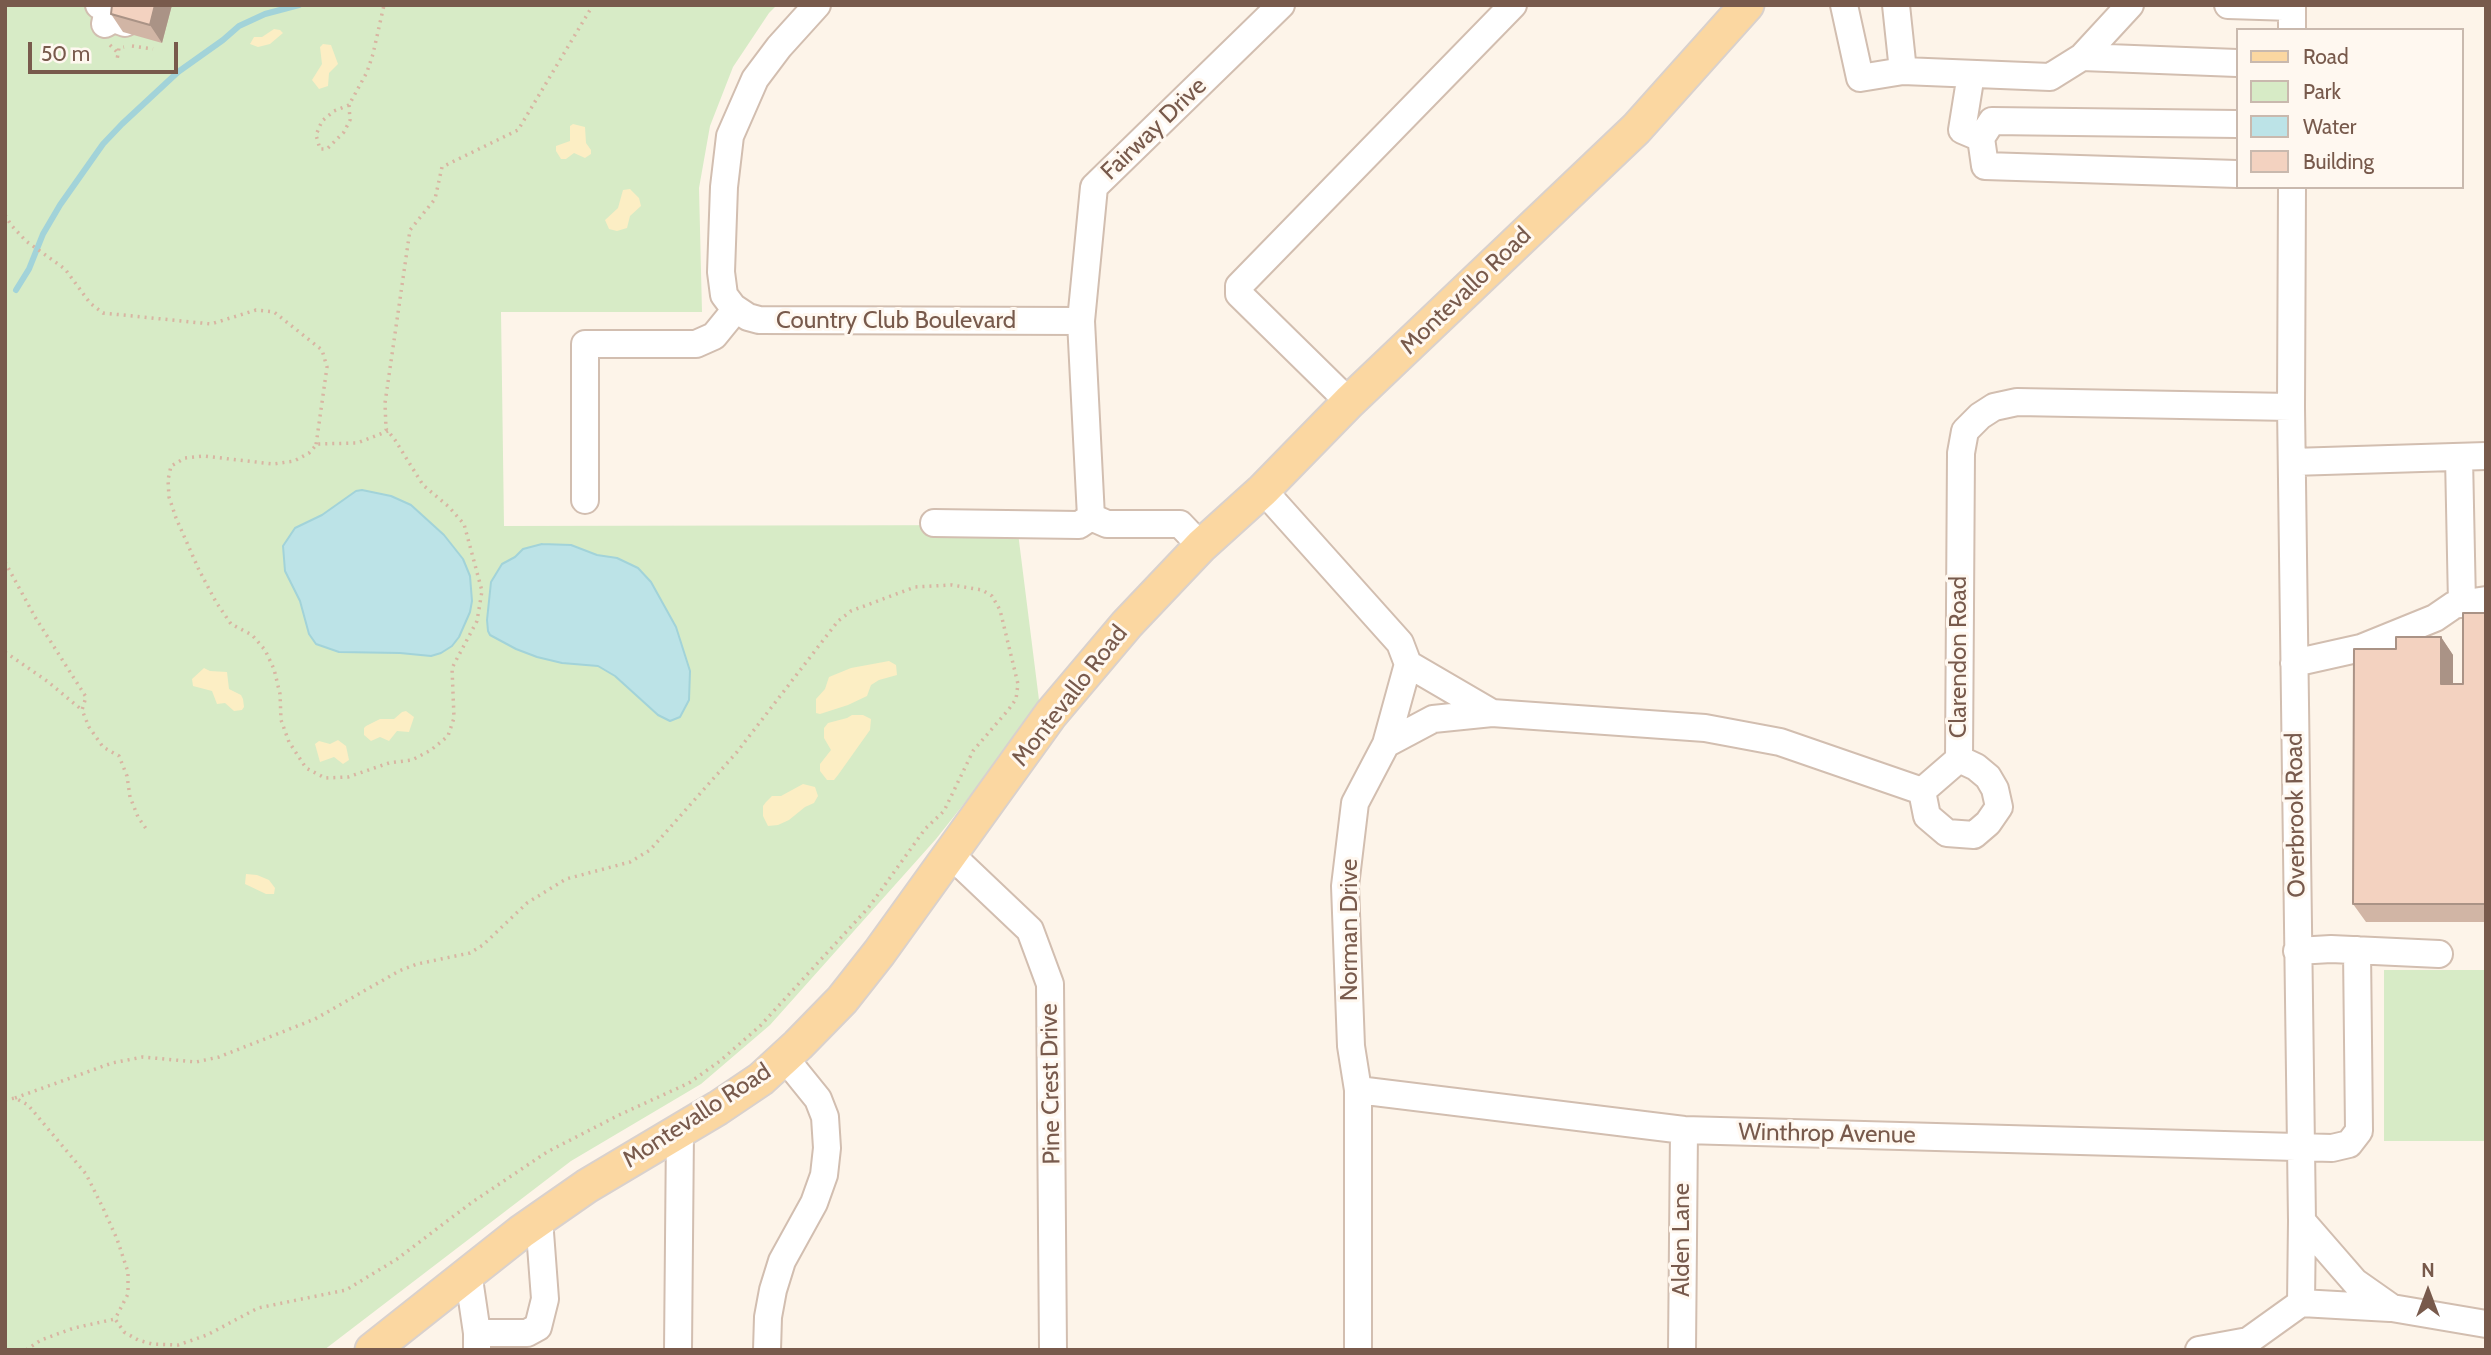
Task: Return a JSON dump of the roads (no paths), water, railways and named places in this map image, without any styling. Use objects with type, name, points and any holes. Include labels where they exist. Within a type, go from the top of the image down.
[{"type":"main road","name":"Montevallo Road","points":[[372,1350],[468,1272],[539,1219],[587,1186],[761,1079],[784,1057],[842,1000],[880,953],[1051,714],[1127,624],[1201,547],[1263,490],[1349,402],[1636,129],[1747,5]]},
{"type":"street","points":[[99,5],[108,9],[105,24],[114,19],[125,23]]},
{"type":"street","points":[[585,500],[585,344],[680,345],[706,341],[714,336],[736,309],[724,295],[721,272],[724,187],[730,136],[755,79],[779,47],[817,5]]},
{"type":"street","name":"Fairway Drive","points":[[1081,321],[1094,187],[1281,5]]},
{"type":"street","points":[[1349,402],[1239,294],[1239,286],[1513,5]]},
{"type":"street","points":[[1844,5],[1860,78],[1903,71],[2050,77],[2082,57],[2130,5]]},
{"type":"street","points":[[1896,5],[1903,71]]},
{"type":"street","points":[[2228,5],[2292,14]]},
{"type":"street","points":[[2082,57],[2236,63]]},
{"type":"street","points":[[1971,74],[1962,130],[2236,124]]},
{"type":"street","points":[[1987,130],[1984,166],[2236,174]]},
{"type":"street","name":"Overbrook Road","points":[[2292,189],[2291,407],[2301,1303]]},
{"type":"street","name":"Country Club Boulevard","points":[[736,309],[748,317],[760,320],[1081,321]]},
{"type":"street","points":[[1081,321],[1091,517]]},
{"type":"street","name":"Clarendon Road","points":[[1922,790],[1959,759],[1961,453],[1965,431],[1994,407],[2017,402],[2291,407]]},
{"type":"street","points":[[2292,462],[2486,456]]},
{"type":"street","points":[[2294,663],[2361,648],[2435,618],[2454,605],[2474,602],[2459,457]]},
{"type":"street","points":[[1263,490],[1400,643],[1408,664],[1492,713]]},
{"type":"street","points":[[934,523],[1079,525],[1091,517]]},
{"type":"street","points":[[1091,517],[1107,524],[1180,524],[1201,547]]},
{"type":"street","name":"Norman Drive","points":[[1358,1350],[1358,1090],[1351,1046],[1345,886],[1355,803],[1386,744],[1408,664]]},
{"type":"street","points":[[1386,744],[1433,719],[1492,713],[1705,728],[1780,742],[1922,790],[1927,816],[1947,833],[1975,835],[1988,823],[1998,807],[1996,789],[1988,777],[1976,767],[1959,759]]},
{"type":"street","name":"Pine Crest Drive","points":[[951,855],[1030,930],[1050,984],[1053,1350]]},
{"type":"street","points":[[2297,951],[2357,950],[2439,954]]},
{"type":"street","name":"Winthrop Avenue","points":[[1358,1090],[1684,1130],[2332,1148],[2349,1144],[2359,1131],[2357,950]]},
{"type":"street","points":[[766,1350],[773,1290],[782,1261],[814,1203],[824,1175],[827,1148],[825,1117],[818,1099],[784,1057]]},
{"type":"street","points":[[678,1350],[680,1130]]},
{"type":"street","name":"Alden Lane","points":[[1682,1350],[1684,1130]]},
{"type":"street","points":[[468,1272],[477,1341],[527,1333],[538,1327],[545,1299],[539,1219]]},
{"type":"street","points":[[2302,1221],[2355,1282],[2392,1308]]},
{"type":"street","points":[[2199,1350],[2248,1342],[2301,1303],[2392,1308],[2486,1324]]},
{"type":"water","points":[[362,490],[391,496],[411,505],[444,535],[463,559],[470,576],[470,612],[459,637],[441,653],[431,656],[339,652],[316,644],[309,634],[300,601],[285,571],[283,546],[295,528]]},
{"type":"water","points":[[542,544],[571,545],[597,555],[617,558],[638,568],[651,582],[676,627],[690,671],[689,700],[680,717],[670,721],[658,715],[615,676],[598,666],[562,663],[537,657],[490,635],[487,620],[491,582],[502,564],[523,549]]},
{"type":"waterway","points":[[16,290],[60,205],[103,144],[122,124],[178,72],[239,26],[265,14],[299,5]]}]
